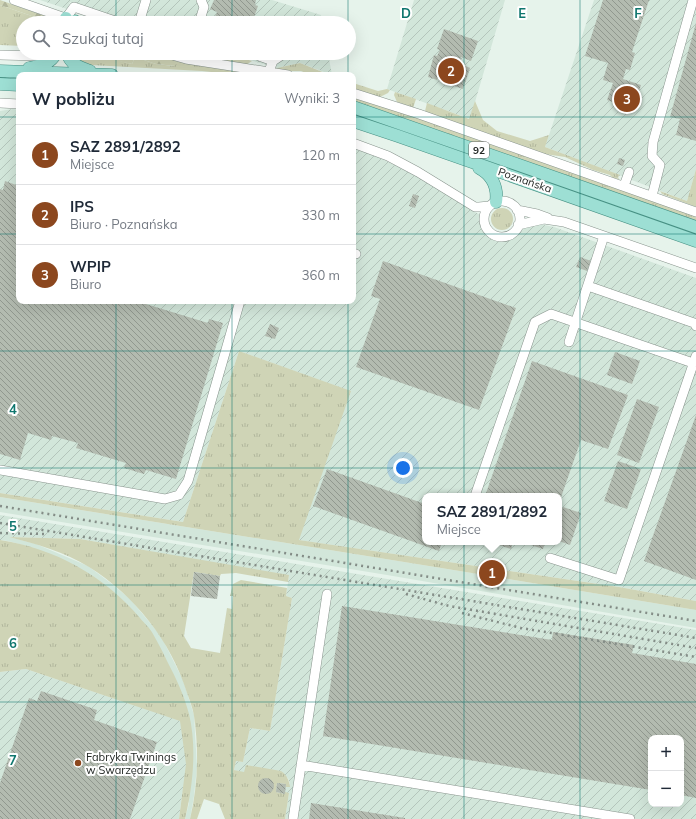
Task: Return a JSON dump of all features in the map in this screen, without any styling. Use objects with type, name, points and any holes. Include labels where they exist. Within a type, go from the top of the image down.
[{"type":"main road","points":[[18,71],[43,65],[51,60]]},
{"type":"main road","points":[[70,60],[77,66],[95,72]]},
{"type":"main road","points":[[0,70],[40,72]]},
{"type":"main road","points":[[0,84],[16,85]]},
{"type":"main road","name":"Poznańska","points":[[356,108],[696,227]]},
{"type":"main road","name":"Poznańska","points":[[356,122],[696,241]]},
{"type":"main road","points":[[456,156],[484,170],[491,177],[496,189],[493,204]]},
{"type":"street","points":[[14,0],[56,16]]},
{"type":"street","points":[[141,16],[146,0]]},
{"type":"street","points":[[201,0],[204,7],[201,16]]},
{"type":"street","points":[[652,196],[660,165],[652,156],[653,142],[694,0]]},
{"type":"street","points":[[73,16],[74,7],[100,16]]},
{"type":"street","points":[[0,55],[16,55]]},
{"type":"street","points":[[209,60],[274,72]]},
{"type":"street","points":[[269,71],[273,61]]},
{"type":"street","points":[[356,94],[419,114],[696,212]]},
{"type":"street","points":[[0,103],[16,104]]},
{"type":"street","points":[[356,144],[373,150],[418,172],[475,207],[502,201],[508,202],[517,210],[519,215],[518,225],[510,234],[498,236],[487,229],[484,223],[484,217],[486,211],[493,204]]},
{"type":"street","points":[[624,186],[629,172]]},
{"type":"street","points":[[517,210],[537,214],[551,220]]},
{"type":"street","points":[[518,225],[538,220],[564,222],[696,268]]},
{"type":"street","points":[[569,342],[604,236]]},
{"type":"street","points":[[588,286],[694,323],[696,326]]},
{"type":"street","points":[[0,470],[165,499],[179,495],[188,481],[239,304]]},
{"type":"street","points":[[476,493],[535,322],[552,314],[695,359],[619,580],[550,558]]},
{"type":"street","points":[[292,819],[328,594]]},
{"type":"street","points":[[301,765],[630,819]]},
{"type":"shaded area","points":[[40,0],[272,0],[321,16],[113,16],[70,2],[67,9]]},
{"type":"shaded area","points":[[414,0],[505,0],[470,119],[387,89]]},
{"type":"shaded area","points":[[594,0],[696,0],[696,169],[687,201],[545,147]]},
{"type":"shaded area","points":[[250,60],[329,60],[331,72],[324,72],[300,63],[277,68]]},
{"type":"shaded area","points":[[16,110],[16,304],[356,304],[356,149],[374,155],[428,182],[480,215],[481,227],[484,234],[493,239],[505,241],[517,235],[526,226],[539,224],[554,227],[696,278],[696,601],[619,587],[298,540],[350,391],[239,351],[183,522],[0,493],[0,111]]},
{"type":"shaded area","points":[[0,497],[696,610],[696,628],[387,575],[0,512]]},
{"type":"shaded area","points":[[0,515],[696,630],[696,819],[285,819],[289,793],[276,792],[277,783],[290,785],[288,778],[247,765],[244,773],[234,770],[236,761],[243,762],[250,728],[270,731],[292,598],[286,596],[289,576],[80,539],[10,537],[8,541],[0,540]]},
{"type":"shaded area","points":[[9,537],[36,544],[88,566],[130,599],[161,636],[183,680],[194,715],[197,767],[190,819],[185,819],[189,803],[34,548],[8,541]]},
{"type":"shaded area","name":"Fabryka Twinings w Swarzędzu","points":[[26,669],[181,721],[186,764],[179,819],[0,819],[0,672]]},
{"type":"green space","points":[[0,0],[45,16],[32,16],[0,5]]},
{"type":"green space","points":[[0,5],[32,16],[16,16],[16,46],[0,45]]},
{"type":"green space","points":[[77,60],[116,60],[132,64],[134,60],[144,60],[156,64],[174,66],[177,61],[250,72],[211,72],[81,64]]},
{"type":"green space","points":[[113,60],[134,60],[132,64]]},
{"type":"green space","points":[[144,60],[177,61],[175,66],[156,64]]},
{"type":"green space","points":[[217,60],[252,61],[246,65]]},
{"type":"green space","points":[[300,63],[322,72],[285,71],[274,69],[274,67],[277,68]]},
{"type":"green space","points":[[356,84],[378,91],[387,89],[390,90],[388,93],[380,97],[356,90]]},
{"type":"green space","points":[[395,92],[416,99],[413,108],[397,102],[394,95]]},
{"type":"green space","points":[[356,97],[413,115],[696,216],[696,223],[356,104]]},
{"type":"green space","points":[[475,101],[483,120],[497,131],[530,141],[549,135],[545,147],[620,175],[618,177],[619,179],[593,170],[565,157],[545,154],[427,113],[425,111],[427,103],[469,119]]},
{"type":"green space","points":[[356,112],[696,231],[696,237],[356,118]]},
{"type":"green space","points":[[696,169],[696,207],[662,194],[660,191],[687,201]]},
{"type":"green space","points":[[502,208],[510,211],[513,219],[510,227],[502,230],[494,227],[491,219],[494,211]]},
{"type":"green space","points":[[239,351],[351,391],[299,540],[619,587],[696,601],[696,610],[0,497],[0,493],[183,522]]},
{"type":"green space","points":[[9,537],[80,539],[289,575],[288,582],[236,573],[221,574],[220,576],[194,572],[184,636],[191,648],[220,653],[227,608],[232,609],[233,596],[230,596],[233,584],[241,580],[287,588],[286,596],[292,598],[270,731],[250,728],[243,762],[236,761],[234,770],[244,772],[246,765],[281,771],[285,774],[290,787],[286,787],[286,784],[277,783],[276,792],[285,794],[285,792],[289,793],[285,819],[225,819],[219,804],[204,799],[197,819],[190,819],[195,794],[197,768],[197,742],[194,716],[180,674],[161,638],[136,606],[106,579],[89,567],[60,553]]},
{"type":"green space","points":[[0,540],[40,550],[77,566],[111,589],[152,632],[180,687],[189,714],[193,740],[193,766],[185,819],[179,819],[186,764],[180,721],[26,669],[0,672]]},
{"type":"building","points":[[214,0],[256,0],[255,5],[258,6],[254,16],[215,16],[217,12],[210,9]]},
{"type":"building","points":[[603,0],[649,0],[632,52],[635,53],[630,70],[626,69],[623,79],[641,85],[633,109],[607,100],[613,83],[603,80],[608,63],[585,56]]},
{"type":"building","points":[[696,23],[696,141],[676,135],[680,119],[670,117]]},
{"type":"building","points":[[444,29],[478,41],[471,61],[461,57],[459,63],[470,68],[463,89],[454,86],[456,80],[452,79],[450,84],[441,81],[443,75],[439,74],[437,80],[428,77],[434,55],[437,56],[440,50],[437,49]]},
{"type":"building","points":[[619,158],[625,160],[623,166],[617,164]]},
{"type":"building","points":[[5,181],[16,185],[16,304],[146,304],[208,323],[209,319],[223,323],[176,479],[146,470],[144,474],[124,468],[126,463],[76,448],[78,443],[52,436],[51,440],[28,433],[20,460],[0,454],[0,189],[3,190]]},
{"type":"building","points":[[413,194],[419,196],[415,208],[409,206]]},
{"type":"building","points":[[580,257],[591,261],[587,271],[576,267]]},
{"type":"building","points":[[383,261],[516,308],[479,410],[356,367],[380,299],[371,296]]},
{"type":"building","points":[[270,324],[279,328],[275,339],[265,336]]},
{"type":"building","points":[[615,352],[640,361],[632,384],[607,375]]},
{"type":"building","points":[[532,361],[628,395],[608,449],[581,440],[562,494],[562,493],[486,493]]},
{"type":"building","points":[[637,399],[659,407],[639,463],[617,455]]},
{"type":"building","points":[[696,415],[696,580],[644,561]]},
{"type":"building","points":[[618,461],[641,469],[627,509],[604,501]]},
{"type":"building","points":[[327,469],[422,503],[422,545],[313,506]]},
{"type":"building","points":[[563,507],[581,513],[570,545],[562,542]]},
{"type":"building","points":[[422,545],[441,545],[439,551]]},
{"type":"building","points":[[500,545],[512,545],[511,549]]},
{"type":"building","points":[[531,545],[544,545],[543,549]]},
{"type":"building","points":[[194,572],[220,576],[217,599],[191,596]]},
{"type":"building","points":[[342,606],[552,640],[553,632],[634,645],[632,653],[696,664],[696,798],[684,796],[684,735],[648,735],[648,790],[323,736]]},
{"type":"building","name":"Fabryka Twinings w Swarzędzu","points":[[41,691],[97,710],[94,720],[157,742],[130,819],[0,819],[0,783],[29,698],[37,701]]},
{"type":"building","points":[[263,778],[269,778],[274,783],[272,792],[269,794],[263,794],[258,789],[258,783]]},
{"type":"building","points":[[277,783],[286,784],[285,794],[276,792]]},
{"type":"building","points":[[311,803],[405,818],[405,819],[309,819]]},
{"type":"railway","points":[[0,506],[696,621]]},
{"type":"railway","points":[[0,523],[696,638]]},
{"type":"railway","points":[[0,533],[44,534]]},
{"type":"railway","points":[[406,594],[449,606],[696,648]]},
{"type":"railway","points":[[462,613],[521,628],[696,657]]},
{"type":"place","name":"IPS","points":[[451,71]]},
{"type":"place","name":"WPIP","points":[[627,99]]},
{"type":"place","name":"SAZ 2891/2892","points":[[492,573]]},
{"type":"place","name":"Fabryka Twinings w Swarzędzu","points":[[78,763]]}]
